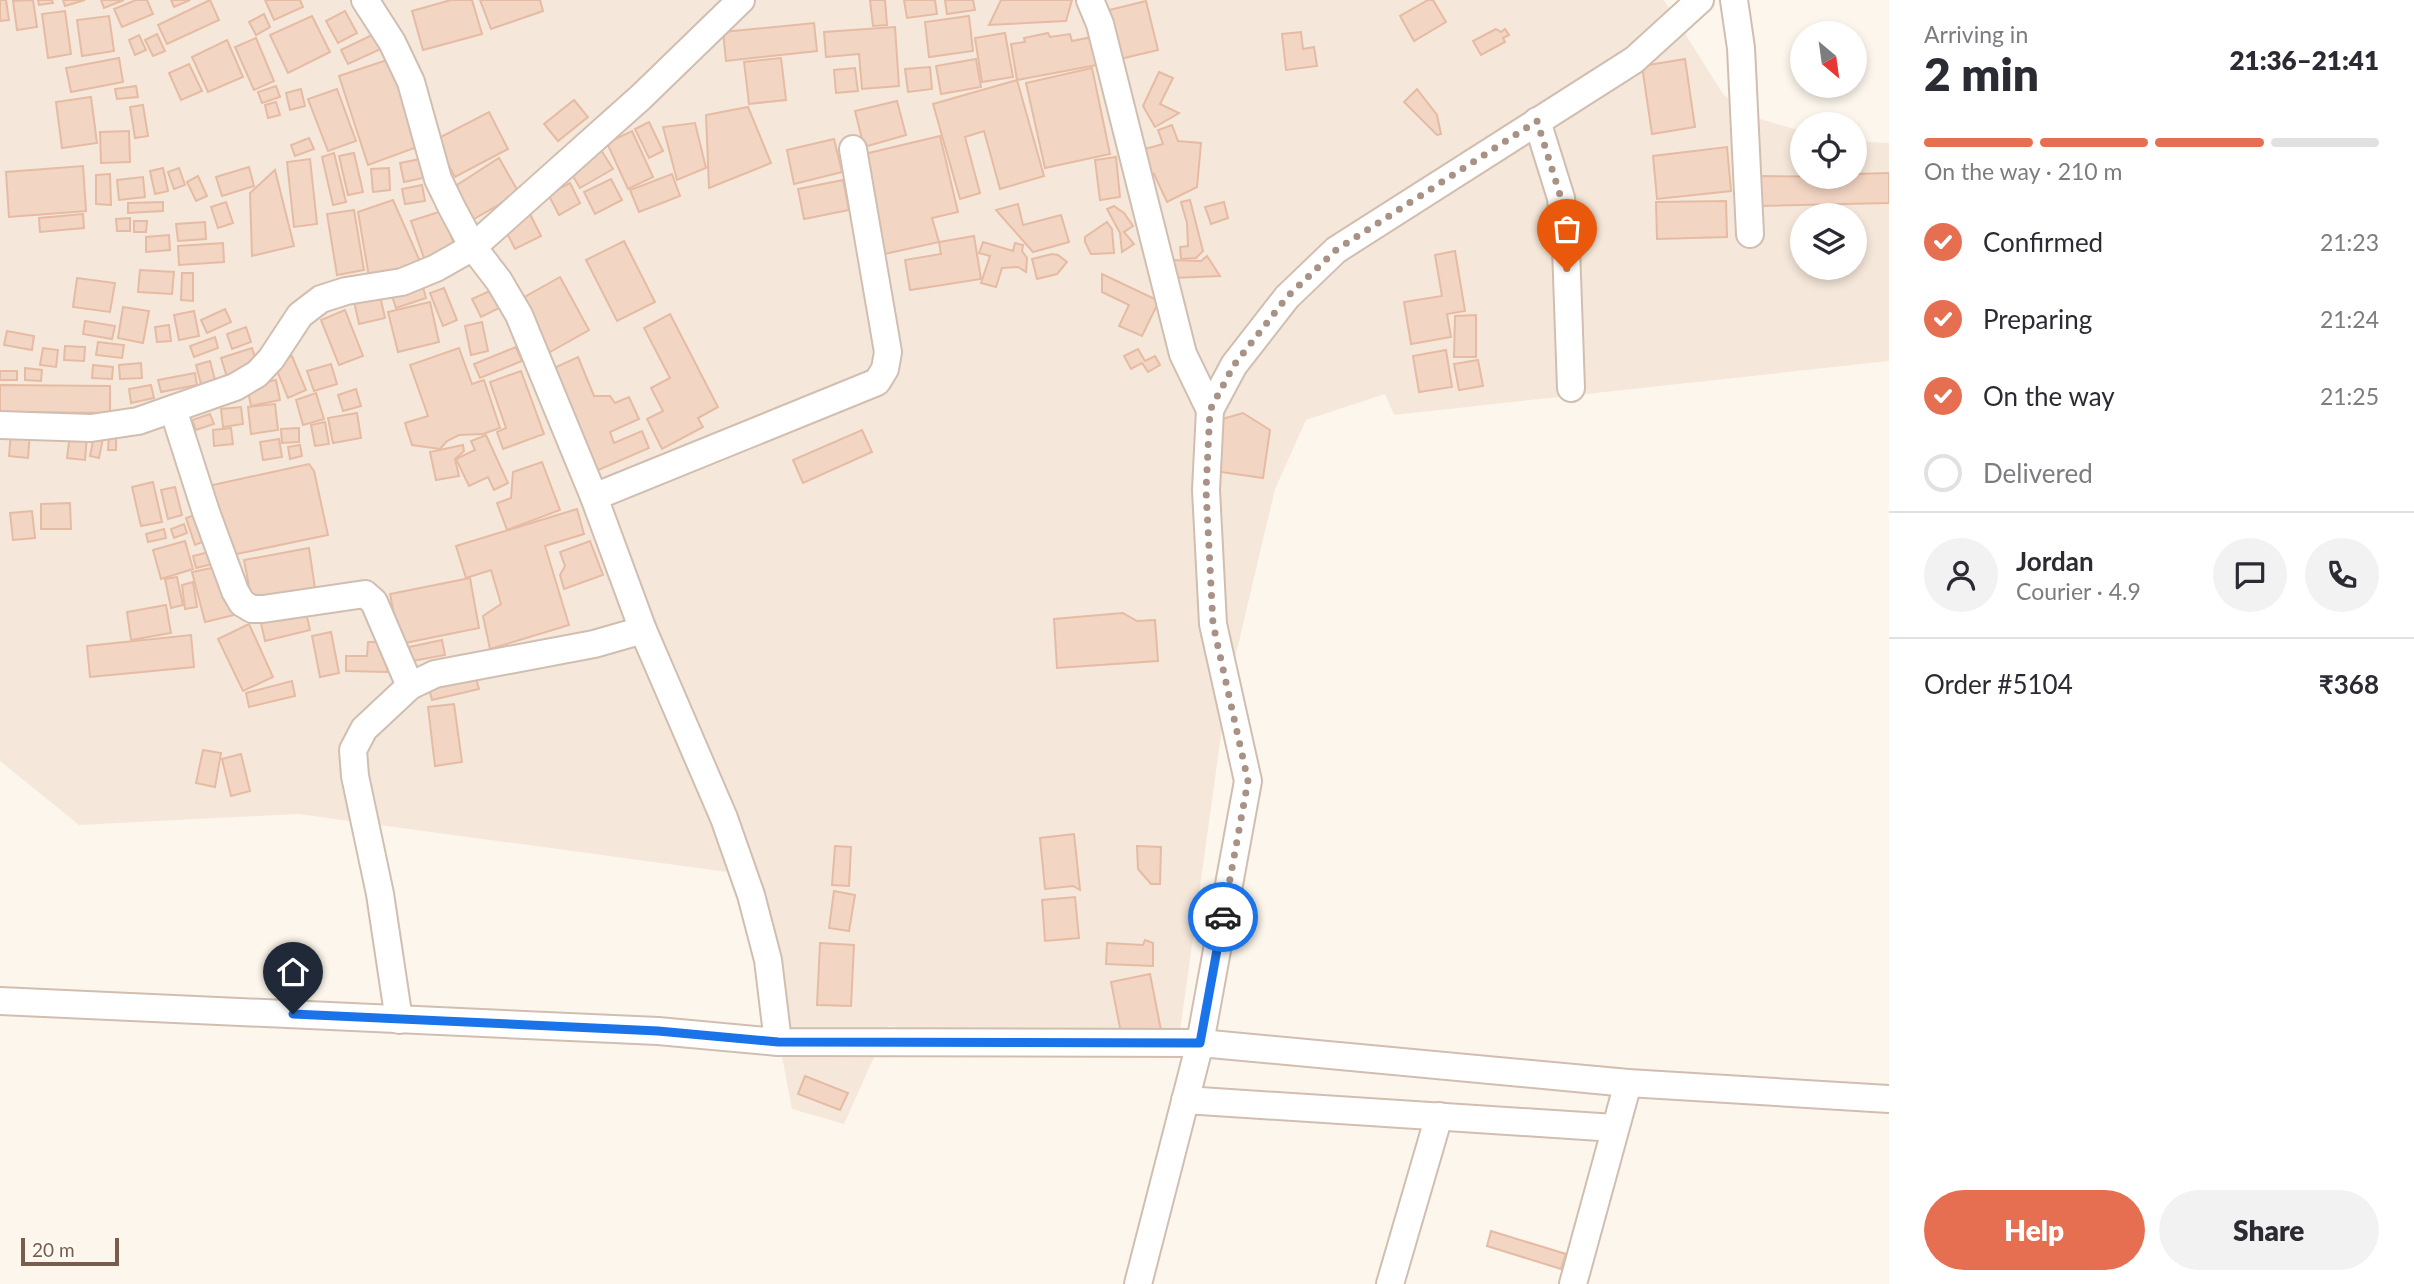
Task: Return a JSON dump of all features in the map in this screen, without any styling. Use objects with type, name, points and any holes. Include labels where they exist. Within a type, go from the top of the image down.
[{"type":"street","points":[[365,0],[392,42],[411,82],[438,179],[473,247],[499,281],[519,315],[594,497],[643,630],[714,793],[751,895],[768,960],[778,1042]]},
{"type":"street","points":[[0,425],[91,428],[138,421],[235,387],[257,374],[271,359],[300,315],[321,299],[346,291],[402,282],[436,268],[473,247],[641,97],[741,0]]},
{"type":"street","points":[[1090,0],[1100,24],[1182,354],[1210,410]]},
{"type":"street","points":[[1138,1284],[1200,1043],[1248,781],[1213,624],[1206,490],[1210,410],[1234,365],[1287,297],[1336,250],[1634,60],[1700,0]]},
{"type":"street","points":[[1734,0],[1741,48],[1750,234]]},
{"type":"street","points":[[1537,121],[1561,198],[1566,248],[1571,388]]},
{"type":"street","points":[[594,497],[877,382],[885,369],[888,352],[853,149]]},
{"type":"street","points":[[173,409],[206,513],[242,603],[252,609],[264,609],[365,594],[374,602],[410,686]]},
{"type":"street","points":[[399,1020],[380,894],[355,776],[353,750],[364,729],[410,686],[435,674],[594,643],[643,630]]},
{"type":"street","points":[[0,1001],[658,1031],[778,1042],[1200,1043],[1628,1083],[1889,1099]]},
{"type":"street","points":[[1573,1284],[1628,1083]]},
{"type":"street","points":[[1185,1100],[1615,1128]]},
{"type":"street","points":[[1390,1284],[1439,1116]]},
{"type":"shaded area","points":[[0,0],[1664,0],[1723,94],[1753,117],[1790,128],[1790,189],[1867,189],[1867,142],[1889,143],[1889,361],[1394,415],[1385,394],[1306,420],[1275,489],[1227,692],[1177,1053],[888,1026],[844,1124],[792,1109],[773,1010],[757,876],[298,814],[79,825],[0,761]]},
{"type":"building","points":[[0,0],[6,0],[9,20],[0,21]]},
{"type":"building","points":[[33,0],[37,27],[17,30],[13,1]]},
{"type":"building","points":[[38,0],[52,0],[53,3],[39,5]]},
{"type":"building","points":[[63,0],[85,0],[65,6]]},
{"type":"building","points":[[101,0],[124,0],[104,8]]},
{"type":"building","points":[[136,0],[147,0],[153,14],[122,27],[114,9]]},
{"type":"building","points":[[171,0],[190,0],[174,7]]},
{"type":"building","points":[[210,0],[219,20],[167,44],[158,25]]},
{"type":"building","points":[[265,0],[300,0],[303,7],[274,20]]},
{"type":"building","points":[[451,0],[472,0],[482,34],[423,50],[412,11]]},
{"type":"building","points":[[480,0],[540,0],[543,11],[491,29]]},
{"type":"building","points":[[870,0],[885,0],[887,25],[873,26]]},
{"type":"building","points":[[904,0],[935,0],[937,14],[907,18]]},
{"type":"building","points":[[945,0],[973,0],[975,10],[947,14]]},
{"type":"building","points":[[1001,0],[1072,0],[1066,21],[989,25]]},
{"type":"building","points":[[1428,0],[1433,0],[1446,22],[1414,41],[1400,16]]},
{"type":"building","points":[[1146,1],[1158,50],[1120,59],[1109,10]]},
{"type":"building","points":[[65,11],[71,54],[48,58],[42,14]]},
{"type":"building","points":[[345,11],[357,33],[338,43],[326,21]]},
{"type":"building","points":[[264,14],[270,27],[256,35],[249,22]]},
{"type":"building","points":[[109,16],[114,51],[82,56],[77,20]]},
{"type":"building","points":[[312,16],[330,52],[288,73],[270,35]]},
{"type":"building","points":[[969,16],[973,51],[929,57],[925,22]]},
{"type":"building","points":[[814,23],[817,51],[726,61],[723,32]]},
{"type":"building","points":[[895,27],[899,86],[862,89],[859,54],[826,57],[824,32]]},
{"type":"building","points":[[1496,29],[1501,32],[1505,29],[1509,35],[1503,38],[1505,42],[1481,55],[1473,41]]},
{"type":"building","points":[[378,32],[385,47],[348,64],[341,50]]},
{"type":"building","points":[[1301,32],[1303,49],[1314,47],[1317,66],[1286,70],[1282,34]]},
{"type":"building","points":[[1005,33],[1013,77],[982,82],[975,38]]},
{"type":"building","points":[[1048,33],[1050,37],[1070,34],[1072,41],[1092,37],[1097,65],[1017,80],[1011,44]]},
{"type":"building","points":[[157,34],[165,51],[153,56],[145,40]]},
{"type":"building","points":[[139,35],[146,50],[135,55],[129,40]]},
{"type":"building","points":[[256,38],[274,81],[254,90],[235,47]]},
{"type":"building","points":[[227,40],[243,77],[208,92],[192,57]]},
{"type":"building","points":[[119,58],[123,82],[71,92],[66,68]]},
{"type":"building","points":[[393,58],[420,146],[368,165],[339,76]]},
{"type":"building","points":[[781,58],[786,100],[749,104],[744,62]]},
{"type":"building","points":[[976,59],[981,87],[941,94],[936,66]]},
{"type":"building","points":[[1685,59],[1695,127],[1652,134],[1642,66]]},
{"type":"building","points":[[189,64],[202,91],[181,100],[169,73]]},
{"type":"building","points":[[930,67],[932,89],[908,92],[905,69]]},
{"type":"building","points":[[855,68],[858,91],[836,93],[834,70]]},
{"type":"building","points":[[1092,68],[1110,154],[1045,168],[1026,83]]},
{"type":"building","points":[[1159,72],[1173,78],[1160,104],[1179,113],[1155,127],[1143,106]]},
{"type":"building","points":[[1017,80],[1044,176],[1000,189],[984,131],[965,137],[980,193],[960,199],[933,104]]},
{"type":"building","points":[[136,86],[138,97],[117,99],[115,89]]},
{"type":"building","points":[[276,86],[280,97],[262,103],[258,92]]},
{"type":"building","points":[[301,89],[305,106],[290,110],[286,93]]},
{"type":"building","points":[[337,89],[356,141],[328,151],[308,99]]},
{"type":"building","points":[[1417,89],[1437,115],[1441,134],[1437,135],[1404,102]]},
{"type":"building","points":[[91,97],[97,143],[62,148],[56,102]]},
{"type":"building","points":[[574,100],[588,117],[558,141],[544,124]]},
{"type":"building","points":[[897,101],[906,135],[864,147],[855,111]]},
{"type":"building","points":[[276,102],[280,115],[268,118],[265,105]]},
{"type":"building","points":[[143,105],[148,136],[135,138],[130,107]]},
{"type":"building","points":[[748,107],[771,163],[709,188],[706,115]]},
{"type":"building","points":[[489,112],[508,149],[455,177],[435,140]]},
{"type":"building","points":[[649,122],[663,151],[649,158],[635,129]]},
{"type":"building","points":[[695,123],[706,168],[677,180],[663,127]]},
{"type":"building","points":[[1172,125],[1178,141],[1201,143],[1197,187],[1167,202],[1154,174],[1144,180],[1141,150],[1163,144],[1158,130]]},
{"type":"building","points":[[129,131],[130,162],[101,163],[100,132]]},
{"type":"building","points":[[632,131],[653,177],[628,189],[607,143]]},
{"type":"building","points":[[940,136],[958,212],[932,218],[939,242],[880,255],[856,156]]},
{"type":"building","points":[[309,138],[314,149],[295,156],[291,145]]},
{"type":"building","points":[[834,139],[842,172],[794,184],[787,150]]},
{"type":"building","points":[[1727,147],[1731,191],[1657,199],[1653,156]]},
{"type":"building","points":[[601,150],[613,169],[580,188],[568,168]]},
{"type":"building","points":[[334,153],[346,202],[333,205],[322,157]]},
{"type":"building","points":[[354,153],[363,192],[348,195],[339,156]]},
{"type":"building","points":[[1116,157],[1120,197],[1100,200],[1095,160]]},
{"type":"building","points":[[499,158],[519,193],[467,223],[457,185]]},
{"type":"building","points":[[310,159],[317,224],[294,227],[287,162]]},
{"type":"building","points":[[420,159],[423,178],[404,182],[400,163]]},
{"type":"building","points":[[83,166],[86,211],[9,217],[6,172]]},
{"type":"building","points":[[249,167],[254,186],[222,196],[216,177]]},
{"type":"building","points":[[163,168],[168,191],[155,194],[150,171]]},
{"type":"building","points":[[179,168],[185,185],[174,189],[168,172]]},
{"type":"building","points":[[389,168],[390,190],[373,192],[371,169]]},
{"type":"building","points":[[275,170],[294,246],[252,256],[250,193]]},
{"type":"building","points":[[1889,173],[1889,203],[1790,203],[1790,205],[1760,206],[1760,176],[1790,176],[1790,189],[1867,189],[1867,174]]},
{"type":"building","points":[[110,174],[111,205],[96,204],[96,175]]},
{"type":"building","points":[[672,174],[680,196],[639,212],[630,190]]},
{"type":"building","points":[[198,176],[207,196],[196,201],[187,182]]},
{"type":"building","points":[[143,177],[145,197],[119,200],[117,180]]},
{"type":"building","points":[[611,179],[622,200],[595,214],[584,192]]},
{"type":"building","points":[[843,180],[849,210],[804,219],[798,189]]},
{"type":"building","points":[[570,183],[580,203],[559,215],[548,194]]},
{"type":"building","points":[[422,185],[425,201],[405,204],[402,189]]},
{"type":"building","points":[[393,200],[422,266],[369,277],[358,212]]},
{"type":"building","points":[[1190,200],[1203,251],[1196,258],[1181,259],[1180,247],[1188,246],[1187,223],[1181,202]]},
{"type":"building","points":[[1726,201],[1727,237],[1657,239],[1656,202]]},
{"type":"building","points":[[163,202],[163,211],[128,213],[128,203]]},
{"type":"building","points":[[226,202],[233,223],[218,228],[211,207]]},
{"type":"building","points":[[1224,202],[1228,218],[1211,224],[1205,207]]},
{"type":"building","points":[[1018,204],[1023,225],[1061,215],[1069,242],[1033,252],[996,210]]},
{"type":"building","points":[[1114,206],[1124,213],[1133,226],[1124,232],[1134,244],[1122,252],[1120,233],[1107,209]]},
{"type":"building","points":[[354,210],[364,270],[337,275],[327,214]]},
{"type":"building","points":[[442,211],[457,253],[426,264],[411,221]]},
{"type":"building","points":[[529,212],[541,236],[515,249],[503,225]]},
{"type":"building","points":[[83,214],[84,228],[40,232],[39,218]]},
{"type":"building","points":[[130,218],[130,231],[117,231],[116,219]]},
{"type":"building","points":[[134,221],[147,221],[146,232],[134,232]]},
{"type":"building","points":[[205,222],[206,239],[178,241],[176,224]]},
{"type":"building","points":[[1107,222],[1112,229],[1114,253],[1091,254],[1085,237]]},
{"type":"building","points":[[169,235],[170,250],[146,252],[146,237]]},
{"type":"building","points":[[974,236],[981,279],[910,290],[905,260],[941,254],[939,242]]},
{"type":"building","points":[[624,241],[655,302],[617,321],[586,260]]},
{"type":"building","points":[[983,242],[1013,251],[1015,243],[1023,245],[1022,251],[1027,258],[1026,272],[1018,267],[1002,268],[996,287],[981,283],[990,256],[979,253]]},
{"type":"building","points":[[223,243],[224,262],[179,265],[178,246]]},
{"type":"building","points":[[1455,251],[1465,311],[1447,314],[1451,337],[1411,344],[1404,302],[1442,296],[1435,255]]},
{"type":"building","points":[[1052,254],[1067,262],[1057,274],[1037,279],[1032,259]]},
{"type":"building","points":[[1207,256],[1220,276],[1172,278],[1172,260],[1201,261]]},
{"type":"building","points":[[140,270],[174,272],[172,294],[138,292]]},
{"type":"building","points":[[182,273],[193,273],[193,301],[181,300]]},
{"type":"building","points":[[1102,274],[1159,301],[1142,336],[1119,326],[1129,305],[1102,292]]},
{"type":"building","points":[[560,277],[589,330],[543,356],[514,303]]},
{"type":"building","points":[[77,278],[115,283],[110,312],[73,307]]},
{"type":"building","points":[[421,280],[426,298],[396,308],[390,290]]},
{"type":"building","points":[[444,288],[457,320],[443,326],[430,293]]},
{"type":"building","points":[[494,289],[503,306],[481,317],[472,299]]},
{"type":"building","points":[[380,296],[385,318],[359,324],[354,301]]},
{"type":"building","points":[[430,302],[439,342],[398,352],[388,312]]},
{"type":"building","points":[[123,307],[149,311],[143,343],[118,338]]},
{"type":"building","points":[[225,309],[231,322],[207,333],[201,320]]},
{"type":"building","points":[[345,310],[363,356],[339,365],[321,320]]},
{"type":"building","points":[[194,311],[199,336],[179,340],[174,315]]},
{"type":"building","points":[[670,314],[718,407],[698,418],[703,427],[662,449],[647,419],[663,411],[651,388],[670,378],[644,328]]},
{"type":"building","points":[[1476,315],[1476,357],[1454,357],[1455,316]]},
{"type":"building","points":[[85,321],[115,326],[112,339],[83,334]]},
{"type":"building","points":[[482,322],[488,351],[471,355],[465,326]]},
{"type":"building","points":[[169,325],[171,341],[157,342],[155,327]]},
{"type":"building","points":[[246,327],[251,342],[232,349],[227,334]]},
{"type":"building","points":[[7,331],[34,336],[32,350],[4,345]]},
{"type":"building","points":[[215,337],[218,348],[194,357],[190,346]]},
{"type":"building","points":[[98,342],[124,345],[122,358],[96,355]]},
{"type":"building","points":[[65,346],[85,347],[84,361],[64,360]]},
{"type":"building","points":[[516,347],[522,361],[480,378],[474,364]]},
{"type":"building","points":[[43,348],[58,350],[56,367],[40,365]]},
{"type":"building","points":[[252,348],[258,367],[227,377],[221,358]]},
{"type":"building","points":[[459,348],[472,384],[484,380],[500,428],[483,434],[459,435],[447,441],[440,449],[412,445],[405,423],[428,416],[410,365]]},
{"type":"building","points":[[1138,349],[1145,361],[1155,356],[1160,365],[1148,372],[1142,363],[1131,369],[1124,356]]},
{"type":"building","points":[[1446,350],[1452,387],[1419,392],[1413,356]]},
{"type":"building","points":[[292,356],[306,390],[288,398],[274,363]]},
{"type":"building","points":[[578,357],[594,396],[610,396],[615,403],[629,397],[639,419],[610,432],[614,443],[642,431],[649,448],[596,471],[552,369]]},
{"type":"building","points":[[1478,360],[1483,386],[1459,390],[1454,364]]},
{"type":"building","points":[[210,361],[215,380],[201,384],[196,365]]},
{"type":"building","points":[[141,363],[142,378],[120,379],[119,365]]},
{"type":"building","points":[[331,364],[337,384],[314,391],[307,371]]},
{"type":"building","points":[[93,365],[113,367],[112,379],[92,378]]},
{"type":"building","points":[[25,368],[42,370],[41,381],[25,380]]},
{"type":"building","points":[[0,371],[17,371],[17,380],[0,380]]},
{"type":"building","points":[[521,371],[544,434],[503,449],[497,432],[506,428],[490,382]]},
{"type":"building","points":[[195,373],[197,385],[161,392],[158,380]]},
{"type":"building","points":[[276,380],[280,400],[251,406],[247,386]]},
{"type":"building","points":[[0,385],[110,386],[110,413],[0,412]]},
{"type":"building","points":[[151,385],[154,398],[131,403],[129,389]]},
{"type":"building","points":[[356,389],[361,406],[343,411],[338,395]]},
{"type":"building","points":[[316,393],[324,419],[303,425],[296,400]]},
{"type":"building","points":[[275,404],[278,430],[251,434],[248,407]]},
{"type":"building","points":[[241,407],[243,424],[223,427],[221,409]]},
{"type":"building","points":[[357,413],[361,438],[333,443],[328,418]]},
{"type":"building","points":[[1243,413],[1270,430],[1263,478],[1214,471],[1222,419]]},
{"type":"building","points":[[210,414],[214,424],[196,430],[192,420]]},
{"type":"building","points":[[325,422],[329,444],[315,446],[311,425]]},
{"type":"building","points":[[231,428],[233,444],[214,446],[213,430]]},
{"type":"building","points":[[299,428],[299,442],[282,443],[281,429]]},
{"type":"building","points":[[862,430],[872,452],[803,483],[793,460]]},
{"type":"building","points":[[11,431],[30,433],[28,458],[9,456]]},
{"type":"building","points":[[95,431],[104,433],[99,458],[90,456]]},
{"type":"building","points":[[70,434],[87,436],[85,460],[67,458]]},
{"type":"building","points":[[109,435],[116,435],[116,450],[108,450]]},
{"type":"building","points":[[486,435],[508,483],[494,490],[488,477],[469,486],[456,459],[475,450],[471,441]]},
{"type":"building","points":[[279,439],[282,457],[263,460],[260,442]]},
{"type":"building","points":[[300,445],[302,456],[290,459],[288,447]]},
{"type":"building","points":[[463,445],[464,451],[455,459],[459,476],[436,480],[430,452]]},
{"type":"building","points":[[542,462],[560,510],[507,530],[497,503],[511,498],[513,472]]},
{"type":"building","points":[[309,464],[314,471],[328,535],[227,556],[208,486]]},
{"type":"building","points":[[153,482],[162,522],[141,526],[132,487]]},
{"type":"building","points":[[175,487],[182,515],[168,519],[161,490]]},
{"type":"building","points":[[70,503],[71,529],[41,529],[41,504]]},
{"type":"building","points":[[577,509],[584,534],[545,546],[569,625],[490,649],[483,616],[501,604],[491,570],[466,578],[456,546]]},
{"type":"building","points":[[32,511],[35,538],[13,540],[10,513]]},
{"type":"building","points":[[203,512],[212,538],[195,545],[186,518]]},
{"type":"building","points":[[184,524],[187,533],[174,538],[171,529]]},
{"type":"building","points":[[164,529],[166,538],[148,542],[146,534]]},
{"type":"building","points":[[185,541],[193,569],[161,579],[153,550]]},
{"type":"building","points":[[590,541],[603,575],[564,589],[560,575],[565,566],[560,552]]},
{"type":"building","points":[[309,548],[316,595],[252,602],[244,560]]},
{"type":"building","points":[[213,551],[217,563],[196,568],[193,556]]},
{"type":"building","points":[[221,566],[238,614],[205,622],[192,572]]},
{"type":"building","points":[[177,577],[183,605],[171,608],[165,579]]},
{"type":"building","points":[[470,578],[479,628],[400,644],[390,594]]},
{"type":"building","points":[[193,582],[197,607],[185,609],[182,585]]},
{"type":"building","points":[[304,604],[310,630],[265,641],[259,614]]},
{"type":"building","points":[[166,605],[171,633],[131,640],[127,612]]},
{"type":"building","points":[[1123,613],[1137,621],[1155,620],[1158,661],[1057,668],[1054,619]]},
{"type":"building","points":[[249,624],[273,677],[243,691],[218,639]]},
{"type":"building","points":[[331,632],[339,673],[320,677],[312,636]]},
{"type":"building","points":[[191,635],[194,667],[90,677],[87,646]]},
{"type":"building","points":[[442,640],[445,655],[412,661],[409,647]]},
{"type":"building","points":[[368,642],[387,642],[387,672],[346,671],[346,656],[367,656]]},
{"type":"building","points":[[474,670],[479,689],[432,700],[427,680]]},
{"type":"building","points":[[292,681],[295,696],[249,707],[246,693]]},
{"type":"building","points":[[454,704],[462,762],[435,766],[428,707]]},
{"type":"building","points":[[203,750],[221,753],[215,787],[196,783]]},
{"type":"building","points":[[241,754],[250,791],[231,796],[222,759]]},
{"type":"building","points":[[1074,834],[1080,890],[1073,886],[1045,889],[1040,838]]},
{"type":"building","points":[[835,846],[851,847],[849,886],[832,885]]},
{"type":"building","points":[[1137,846],[1161,847],[1160,884],[1151,884],[1138,869]]},
{"type":"building","points":[[834,891],[855,895],[849,931],[829,928]]},
{"type":"building","points":[[1075,897],[1079,938],[1045,941],[1042,900]]},
{"type":"building","points":[[1145,940],[1153,943],[1153,966],[1106,964],[1107,943],[1143,945]]},
{"type":"building","points":[[820,943],[854,945],[851,1006],[817,1005]]},
{"type":"building","points":[[1150,974],[1161,1030],[1122,1038],[1111,982]]},
{"type":"building","points":[[805,1076],[848,1093],[840,1110],[798,1094]]},
{"type":"building","points":[[1491,1231],[1566,1254],[1561,1269],[1487,1246]]},
{"type":"way so far","points":[[1223,917],[1248,781],[1213,624],[1206,490],[1210,410],[1234,365],[1287,297],[1336,250],[1537,121],[1561,198],[1567,271]]},
{"type":"route","points":[[293,1014],[658,1031],[778,1042],[1200,1043],[1223,917]]}]
